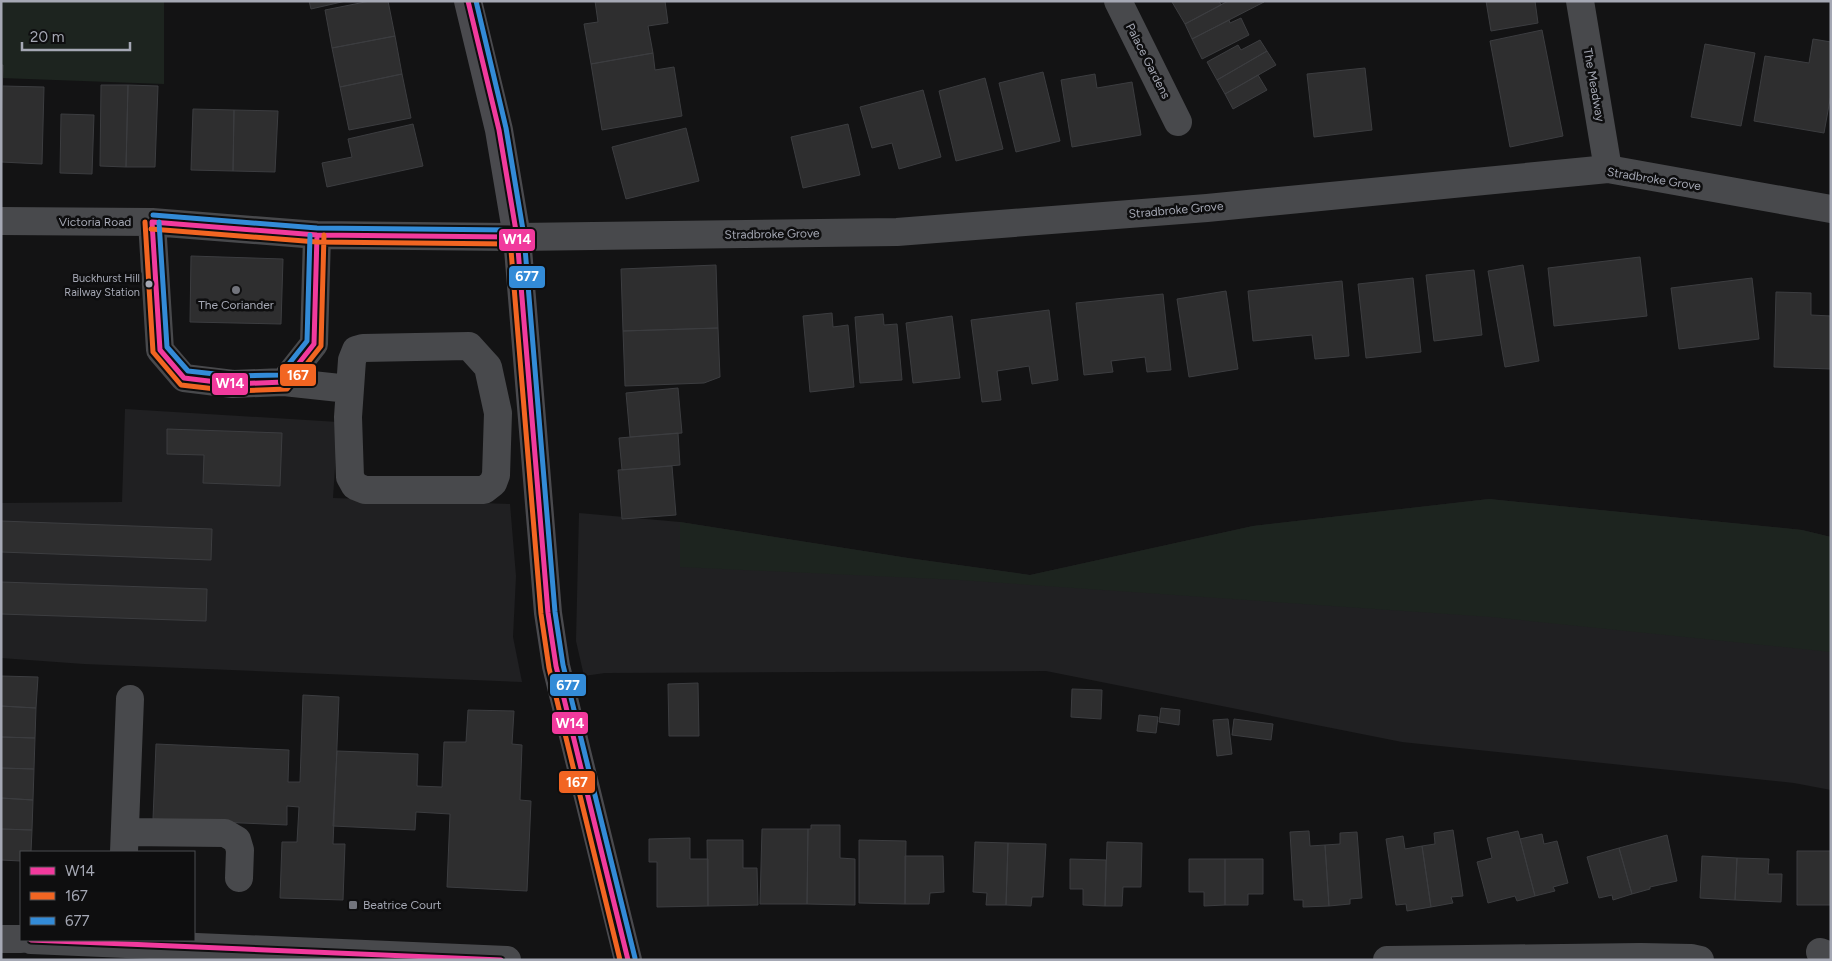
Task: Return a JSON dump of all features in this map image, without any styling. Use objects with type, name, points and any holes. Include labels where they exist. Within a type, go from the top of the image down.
[{"type":"main road","points":[[468,1],[499,130],[518,238],[548,613],[556,666],[628,960]]},
{"type":"street","name":"Palace Gardens","points":[[1118,1],[1178,122]]},
{"type":"street","name":"The Meadway","points":[[1580,1],[1608,169]]},
{"type":"street","name":"Stradbroke Grove","points":[[518,238],[897,232],[1207,208],[1608,169],[1831,210]]},
{"type":"street","name":"Victoria Road","points":[[1,221],[152,222],[317,235],[518,238]]},
{"type":"street","points":[[152,222],[160,350],[184,378],[233,384],[284,382],[349,389]]},
{"type":"street","points":[[284,382],[314,344],[317,235]]},
{"type":"street","points":[[469,346],[488,367],[498,414],[496,475],[493,483],[484,490],[365,490],[355,486],[350,477],[349,389],[352,360],[356,350],[363,348],[469,346]]},
{"type":"street","points":[[130,699],[124,842],[225,833],[237,840],[240,850],[239,878]]},
{"type":"street","points":[[1,939],[20,939]]},
{"type":"street","points":[[120,941],[287,955],[507,960]]},
{"type":"street","points":[[1387,960],[1641,957],[1691,958],[1700,960]]},
{"type":"shaded area","points":[[1,1],[164,1],[164,84],[1,78]]},
{"type":"shaded area","points":[[125,409],[338,422],[333,498],[510,504],[516,576],[513,637],[522,682],[84,664],[1,658],[1,503],[122,502]]},
{"type":"shaded area","points":[[1489,499],[1802,530],[1831,537],[1831,790],[1794,783],[1402,742],[1046,671],[605,673],[584,676],[576,641],[579,513],[680,522],[1030,575],[1253,526]]},
{"type":"shaded area","points":[[1489,499],[1802,530],[1831,537],[1831,652],[1491,617],[959,580],[680,567],[680,522],[1030,575],[1253,526]]},
{"type":"building","points":[[309,1],[346,1],[311,9]]},
{"type":"building","points":[[370,1],[388,1],[395,36],[332,48],[325,10]]},
{"type":"building","points":[[595,1],[665,1],[668,23],[648,26],[653,53],[591,64],[584,24],[598,22]]},
{"type":"building","points":[[1173,1],[1219,1],[1221,5],[1185,24]]},
{"type":"building","points":[[1228,1],[1264,2],[1192,39],[1185,24]]},
{"type":"building","points":[[1486,1],[1535,1],[1538,23],[1491,31]]},
{"type":"building","points":[[1241,18],[1249,35],[1202,59],[1192,39],[1229,20],[1230,23]]},
{"type":"building","points":[[1542,30],[1563,136],[1510,147],[1490,41]]},
{"type":"building","points":[[395,36],[402,74],[340,87],[332,48]]},
{"type":"building","points":[[1813,39],[1831,42],[1831,94],[1824,133],[1754,121],[1765,56],[1809,63]]},
{"type":"building","points":[[1260,40],[1267,51],[1217,80],[1207,62],[1238,45],[1241,50]]},
{"type":"building","points":[[1705,44],[1755,53],[1741,126],[1691,117]]},
{"type":"building","points":[[1267,51],[1276,65],[1225,94],[1217,80]]},
{"type":"building","points":[[653,53],[655,70],[674,67],[682,116],[602,130],[591,64]]},
{"type":"building","points":[[1,65],[3,65],[1,128]]},
{"type":"building","points":[[1365,68],[1372,130],[1314,137],[1307,74]]},
{"type":"building","points":[[1043,72],[1060,141],[1016,152],[999,83]]},
{"type":"building","points":[[402,74],[411,118],[349,130],[340,87]]},
{"type":"building","points":[[1095,74],[1097,88],[1132,82],[1141,135],[1072,147],[1061,80]]},
{"type":"building","points":[[1258,75],[1267,90],[1233,109],[1225,94]]},
{"type":"building","points":[[985,78],[1003,149],[956,161],[939,91]]},
{"type":"building","points":[[101,85],[128,85],[126,167],[100,166]]},
{"type":"building","points":[[128,85],[158,86],[155,167],[126,167]]},
{"type":"building","points":[[2,86],[44,87],[42,164],[1,162]]},
{"type":"building","points":[[923,90],[941,157],[899,169],[892,143],[872,148],[860,107]]},
{"type":"building","points":[[193,109],[234,110],[233,171],[191,170]]},
{"type":"building","points":[[234,110],[278,111],[275,172],[233,171]]},
{"type":"building","points":[[61,114],[94,115],[92,174],[60,173]]},
{"type":"building","points":[[413,124],[423,166],[327,187],[322,163],[352,157],[348,139]]},
{"type":"building","points":[[848,124],[860,175],[803,188],[791,137]]},
{"type":"building","points":[[686,128],[699,181],[626,199],[612,147]]},
{"type":"building","name":"The Coriander","points":[[191,256],[283,259],[281,324],[190,322]]},
{"type":"building","points":[[1640,257],[1647,316],[1554,326],[1548,268]]},
{"type":"building","points":[[716,265],[718,328],[623,331],[621,269]]},
{"type":"building","points":[[1523,265],[1539,361],[1505,367],[1488,271]]},
{"type":"building","points":[[1474,270],[1482,335],[1434,341],[1426,275]]},
{"type":"building","points":[[1413,278],[1421,352],[1366,358],[1358,284]]},
{"type":"building","points":[[1752,278],[1759,339],[1679,349],[1671,288]]},
{"type":"building","points":[[1342,281],[1349,356],[1315,359],[1312,335],[1253,341],[1248,291]]},
{"type":"building","points":[[1226,291],[1238,369],[1189,377],[1177,299]]},
{"type":"building","points":[[1776,292],[1811,293],[1811,315],[1831,316],[1831,369],[1774,367]]},
{"type":"building","points":[[1163,294],[1171,370],[1147,372],[1145,357],[1111,361],[1113,372],[1084,375],[1076,303]]},
{"type":"building","points":[[1049,310],[1058,380],[1032,384],[1029,366],[997,371],[1001,400],[982,402],[971,320]]},
{"type":"building","points":[[832,313],[833,327],[848,325],[854,387],[810,392],[803,316]]},
{"type":"building","points":[[883,314],[884,325],[897,324],[902,380],[860,383],[855,317]]},
{"type":"building","points":[[952,316],[960,378],[913,383],[906,323]]},
{"type":"building","points":[[718,328],[720,377],[704,383],[625,386],[623,331]]},
{"type":"building","points":[[678,388],[682,433],[630,437],[626,393]]},
{"type":"building","points":[[167,429],[282,433],[280,486],[203,483],[204,455],[167,454]]},
{"type":"building","points":[[678,433],[680,465],[622,470],[619,438]]},
{"type":"building","points":[[672,466],[676,515],[622,519],[618,470]]},
{"type":"building","points":[[1,521],[212,529],[211,560],[1,552]]},
{"type":"building","points":[[1,582],[207,589],[206,621],[1,614]]},
{"type":"building","points":[[1,676],[38,677],[36,708],[1,706]]},
{"type":"building","points":[[698,683],[699,736],[669,736],[668,684]]},
{"type":"building","points":[[1072,689],[1102,690],[1101,719],[1071,717]]},
{"type":"building","points":[[303,695],[339,697],[333,844],[345,844],[343,900],[280,898],[282,842],[297,842],[299,807],[287,806],[287,825],[153,819],[156,744],[289,750],[288,782],[300,782]]},
{"type":"building","points":[[1,706],[36,708],[35,738],[1,737]]},
{"type":"building","points":[[1161,708],[1180,710],[1179,725],[1159,722]]},
{"type":"building","points":[[468,710],[514,711],[512,744],[522,745],[520,800],[531,801],[527,891],[447,887],[450,814],[416,812],[415,830],[333,826],[337,751],[418,754],[417,786],[442,787],[444,742],[466,742]]},
{"type":"building","points":[[1139,715],[1158,717],[1156,733],[1137,731]]},
{"type":"building","points":[[1228,719],[1232,754],[1217,756],[1213,720]]},
{"type":"building","points":[[1234,719],[1273,724],[1271,740],[1232,735]]},
{"type":"building","points":[[1,737],[35,738],[34,769],[1,768]]},
{"type":"building","points":[[1,768],[34,769],[33,800],[1,798]]},
{"type":"building","points":[[1,798],[33,800],[32,830],[1,829]]},
{"type":"building","points":[[811,825],[840,825],[840,858],[855,859],[855,905],[807,904],[808,829],[811,829]]},
{"type":"building","points":[[1,829],[32,830],[31,851],[20,851],[20,861],[1,860]]},
{"type":"building","points":[[762,829],[808,829],[807,904],[760,904]]},
{"type":"building","points":[[1453,830],[1463,896],[1451,897],[1453,903],[1431,907],[1422,846],[1435,844],[1434,833]]},
{"type":"building","points":[[1309,831],[1310,846],[1325,845],[1329,906],[1303,907],[1303,900],[1294,900],[1290,832]]},
{"type":"building","points":[[1518,831],[1535,896],[1517,901],[1515,896],[1488,903],[1477,862],[1492,858],[1487,838]]},
{"type":"building","points":[[1357,832],[1362,898],[1350,899],[1350,904],[1329,906],[1325,845],[1340,844],[1340,833]]},
{"type":"building","points":[[1542,834],[1544,844],[1557,841],[1568,883],[1553,887],[1555,891],[1535,896],[1520,839]]},
{"type":"building","points":[[1667,835],[1677,881],[1650,887],[1650,889],[1632,894],[1619,848]]},
{"type":"building","points":[[1403,836],[1405,849],[1422,846],[1431,907],[1407,911],[1406,904],[1396,905],[1386,839]]},
{"type":"building","points":[[690,838],[690,859],[708,859],[708,906],[657,907],[657,862],[649,862],[649,839]]},
{"type":"building","points":[[707,840],[743,840],[743,868],[757,868],[758,905],[708,906]]},
{"type":"building","points":[[859,840],[906,841],[905,904],[859,903]]},
{"type":"building","points":[[975,842],[1008,843],[1006,905],[986,905],[987,893],[973,892]]},
{"type":"building","points":[[1107,842],[1142,843],[1141,887],[1123,887],[1122,906],[1105,906]]},
{"type":"building","points":[[1008,843],[1046,844],[1043,897],[1032,897],[1031,906],[1006,905]]},
{"type":"building","points":[[1619,848],[1632,894],[1613,900],[1612,895],[1599,898],[1587,857]]},
{"type":"building","points":[[1797,851],[1831,851],[1831,905],[1797,905]]},
{"type":"building","points":[[905,856],[943,856],[944,892],[930,893],[929,904],[905,904]]},
{"type":"building","points":[[1702,856],[1737,858],[1735,900],[1700,898]]},
{"type":"building","points":[[1737,858],[1769,859],[1768,874],[1782,874],[1781,902],[1735,900]]},
{"type":"building","points":[[1070,859],[1106,860],[1105,906],[1083,905],[1083,889],[1070,889]]},
{"type":"building","points":[[1189,859],[1225,859],[1225,905],[1204,906],[1204,892],[1189,892]]},
{"type":"building","points":[[1225,859],[1263,859],[1263,894],[1248,894],[1248,905],[1225,905]]},
{"type":"transit line","name":"W14","points":[[468,1],[499,130],[517,237],[548,613],[556,666],[628,960]]},
{"type":"transit line","name":"677","points":[[476,1],[506,128],[524,236],[555,612],[563,665],[635,958]]},
{"type":"transit line","name":"677","points":[[153,215],[317,228],[517,230]]},
{"type":"transit line","name":"167","points":[[145,222],[153,352],[181,385],[233,391],[287,389],[321,346],[324,235]]},
{"type":"transit line","name":"W14","points":[[152,222],[160,350],[184,378],[233,384],[284,382],[314,344],[317,235]]},
{"type":"transit line","name":"W14","points":[[152,222],[317,235],[517,237]]},
{"type":"transit line","name":"677","points":[[159,222],[167,347],[188,371],[233,376],[280,375],[307,341],[310,235]]},
{"type":"transit line","name":"167","points":[[151,229],[317,242],[517,244]]},
{"type":"transit line","name":"167","points":[[510,238],[541,614],[549,668],[620,960]]},
{"type":"transit line","name":"W14","points":[[54,941],[501,960]]},
{"type":"place","name":"Buckhurst Hill Railway Station","points":[[149,284]]},
{"type":"place","name":"The Coriander","points":[[236,290]]},
{"type":"place","name":"Beatrice Court","points":[[353,905]]}]
